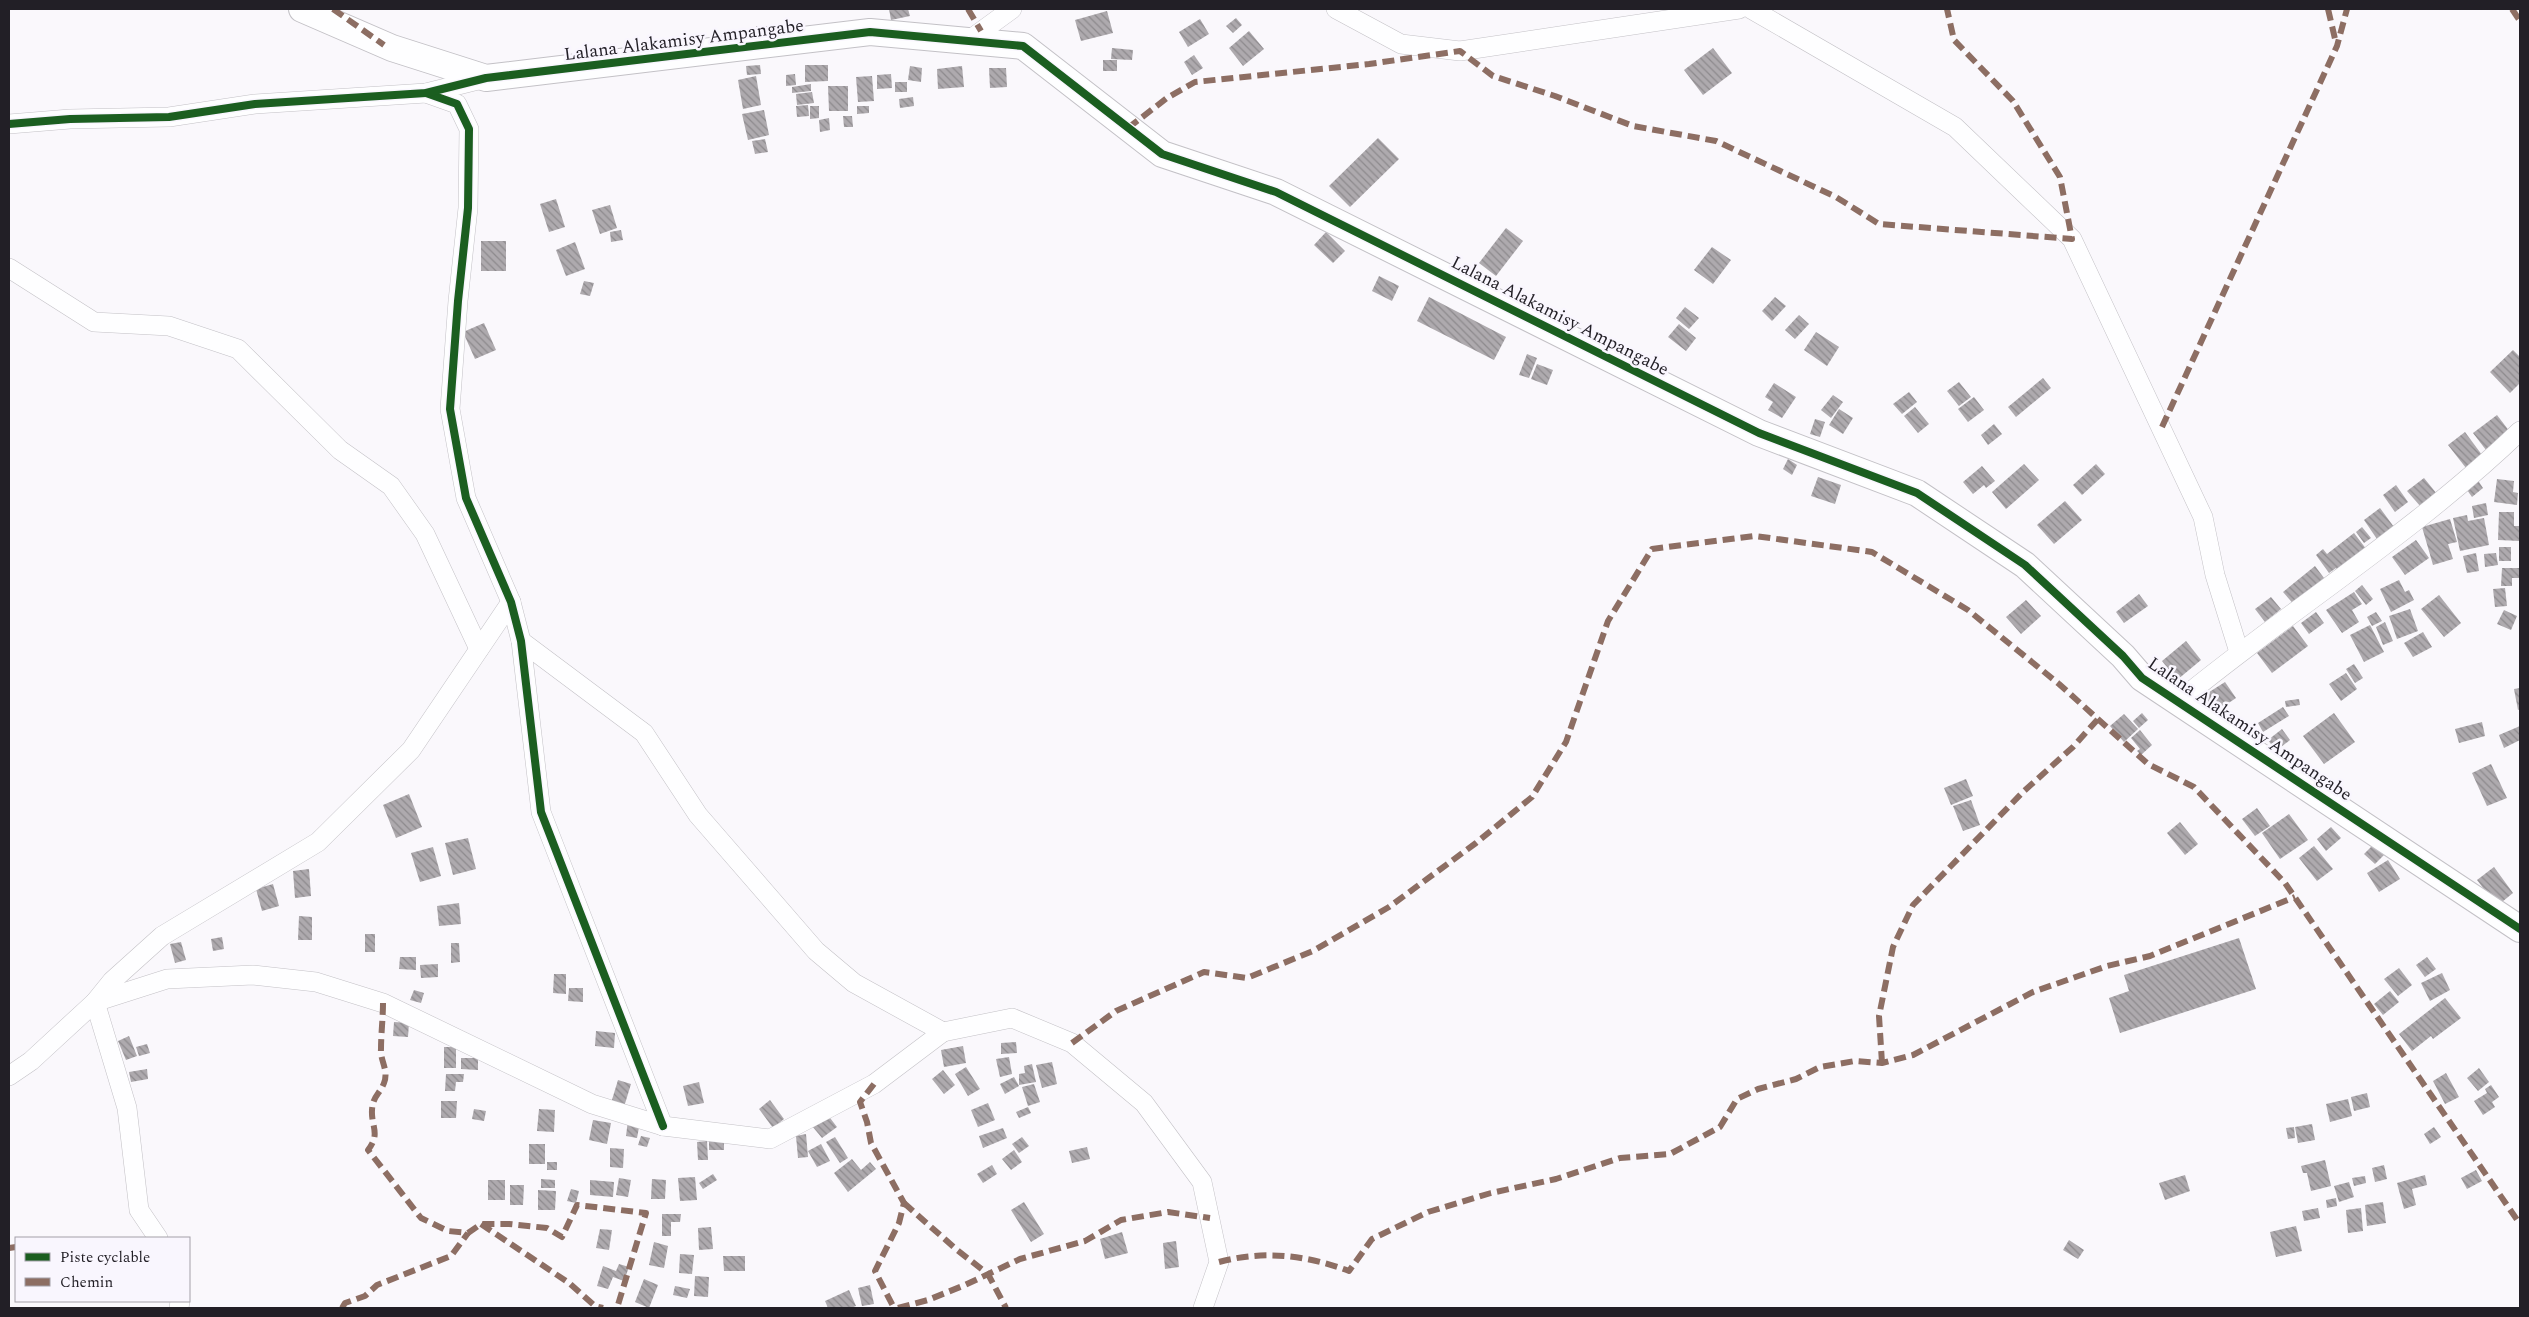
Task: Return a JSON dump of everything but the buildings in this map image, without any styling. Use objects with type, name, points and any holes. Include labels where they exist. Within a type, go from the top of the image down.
[{"type":"street","points":[[302,9],[392,48],[486,78]]},
{"type":"street","points":[[968,41],[1012,9]]},
{"type":"street","points":[[1336,9],[1400,44],[1460,51],[1739,9]]},
{"type":"street","points":[[1751,9],[1955,127],[2072,239],[2203,517],[2215,575],[2239,652]]},
{"type":"street","name":"Lalana Alakamisy Ampangabe","points":[[486,78],[870,32],[1023,46],[1162,154],[1276,192],[1759,432],[1917,493],[2025,565],[2123,656],[2142,678],[2179,700],[2520,929]]},
{"type":"street","points":[[9,124],[70,119],[169,117],[255,104],[426,93],[486,78]]},
{"type":"street","points":[[426,93],[457,104],[469,129],[468,208],[458,301],[450,409],[466,498],[511,602],[522,641],[541,812],[662,1126]]},
{"type":"street","points":[[9,268],[94,322],[169,326],[238,348],[340,450],[391,486],[425,534],[479,649]]},
{"type":"street","points":[[2179,700],[2239,652],[2305,606],[2413,525],[2520,432]]},
{"type":"street","points":[[9,1076],[31,1061],[95,1002],[112,981],[162,936],[318,842],[411,750],[511,602]]},
{"type":"street","points":[[522,641],[644,733],[698,815],[816,950],[854,983],[943,1032]]},
{"type":"street","points":[[95,1002],[167,980],[253,976],[316,982],[383,1003],[592,1104],[662,1126],[770,1139],[874,1084],[943,1032],[1012,1018],[1072,1043],[1144,1103],[1202,1182],[1219,1262],[1203,1308]]},
{"type":"street","points":[[95,1002],[127,1108],[139,1210],[157,1237]]},
{"type":"marked path","points":[[333,9],[384,45]]},
{"type":"marked path","points":[[968,9],[981,31]]},
{"type":"marked path","points":[[1128,128],[1167,98],[1195,82],[1369,64],[1460,51],[1493,76],[1555,96],[1633,126],[1716,141],[1836,197],[1879,224],[2072,239],[2060,177],[2013,101],[1954,40],[1947,9]]},
{"type":"marked path","points":[[2328,9],[2336,43]]},
{"type":"marked path","points":[[2162,427],[2337,46],[2347,9]]},
{"type":"marked path","points":[[2512,9],[2520,21]]},
{"type":"marked path","points":[[1072,1043],[1116,1011],[1204,972],[1247,978],[1313,951],[1389,907],[1476,843],[1532,797],[1566,742],[1608,621],[1652,549],[1755,536],[1872,552],[1968,610],[2059,684],[2148,764],[2194,787],[2285,883],[2520,1224]]},
{"type":"marked path","points":[[1882,1063],[1879,1016],[1893,947],[1913,905],[2024,791],[2073,747],[2098,719]]},
{"type":"marked path","points":[[1219,1262],[1252,1256],[1285,1256],[1317,1261],[1349,1271],[1372,1239],[1428,1212],[1491,1193],[1556,1179],[1620,1158],[1670,1154],[1720,1127],[1737,1099],[1758,1089],[1796,1079],[1820,1067],[1855,1061],[1882,1063],[1913,1055],[2033,992],[2107,966],[2150,956],[2295,897]]},
{"type":"marked path","points":[[383,1003],[381,1053],[386,1074],[373,1105],[372,1116],[375,1134],[368,1150],[421,1218],[448,1231],[468,1233],[481,1224],[509,1224],[547,1228],[562,1237],[577,1205],[646,1213],[617,1308]]},
{"type":"marked path","points":[[874,1084],[860,1102],[867,1122],[871,1143],[904,1203],[899,1223],[875,1271],[894,1308]]},
{"type":"marked path","points":[[904,1203],[957,1250],[988,1274],[1006,1308]]},
{"type":"marked path","points":[[898,1308],[928,1300],[1020,1259],[1085,1241],[1121,1220],[1168,1212],[1210,1218]]},
{"type":"marked path","points":[[481,1224],[569,1283],[595,1306],[603,1308]]},
{"type":"marked path","points":[[342,1308],[345,1303],[365,1296],[377,1285],[451,1256],[468,1233]]},
{"type":"marked path","points":[[9,1248],[15,1247]]},
{"type":"cycle path","points":[[9,124],[70,119],[169,117],[255,104],[426,93],[486,78],[870,32],[1023,46],[1162,154],[1276,192],[1759,433],[1917,493],[2025,565],[2123,656],[2142,678],[2520,929]]},
{"type":"cycle path","points":[[426,93],[457,104],[469,129],[468,208],[458,301],[450,409],[466,498],[511,602],[521,641],[541,812],[663,1126]]}]
